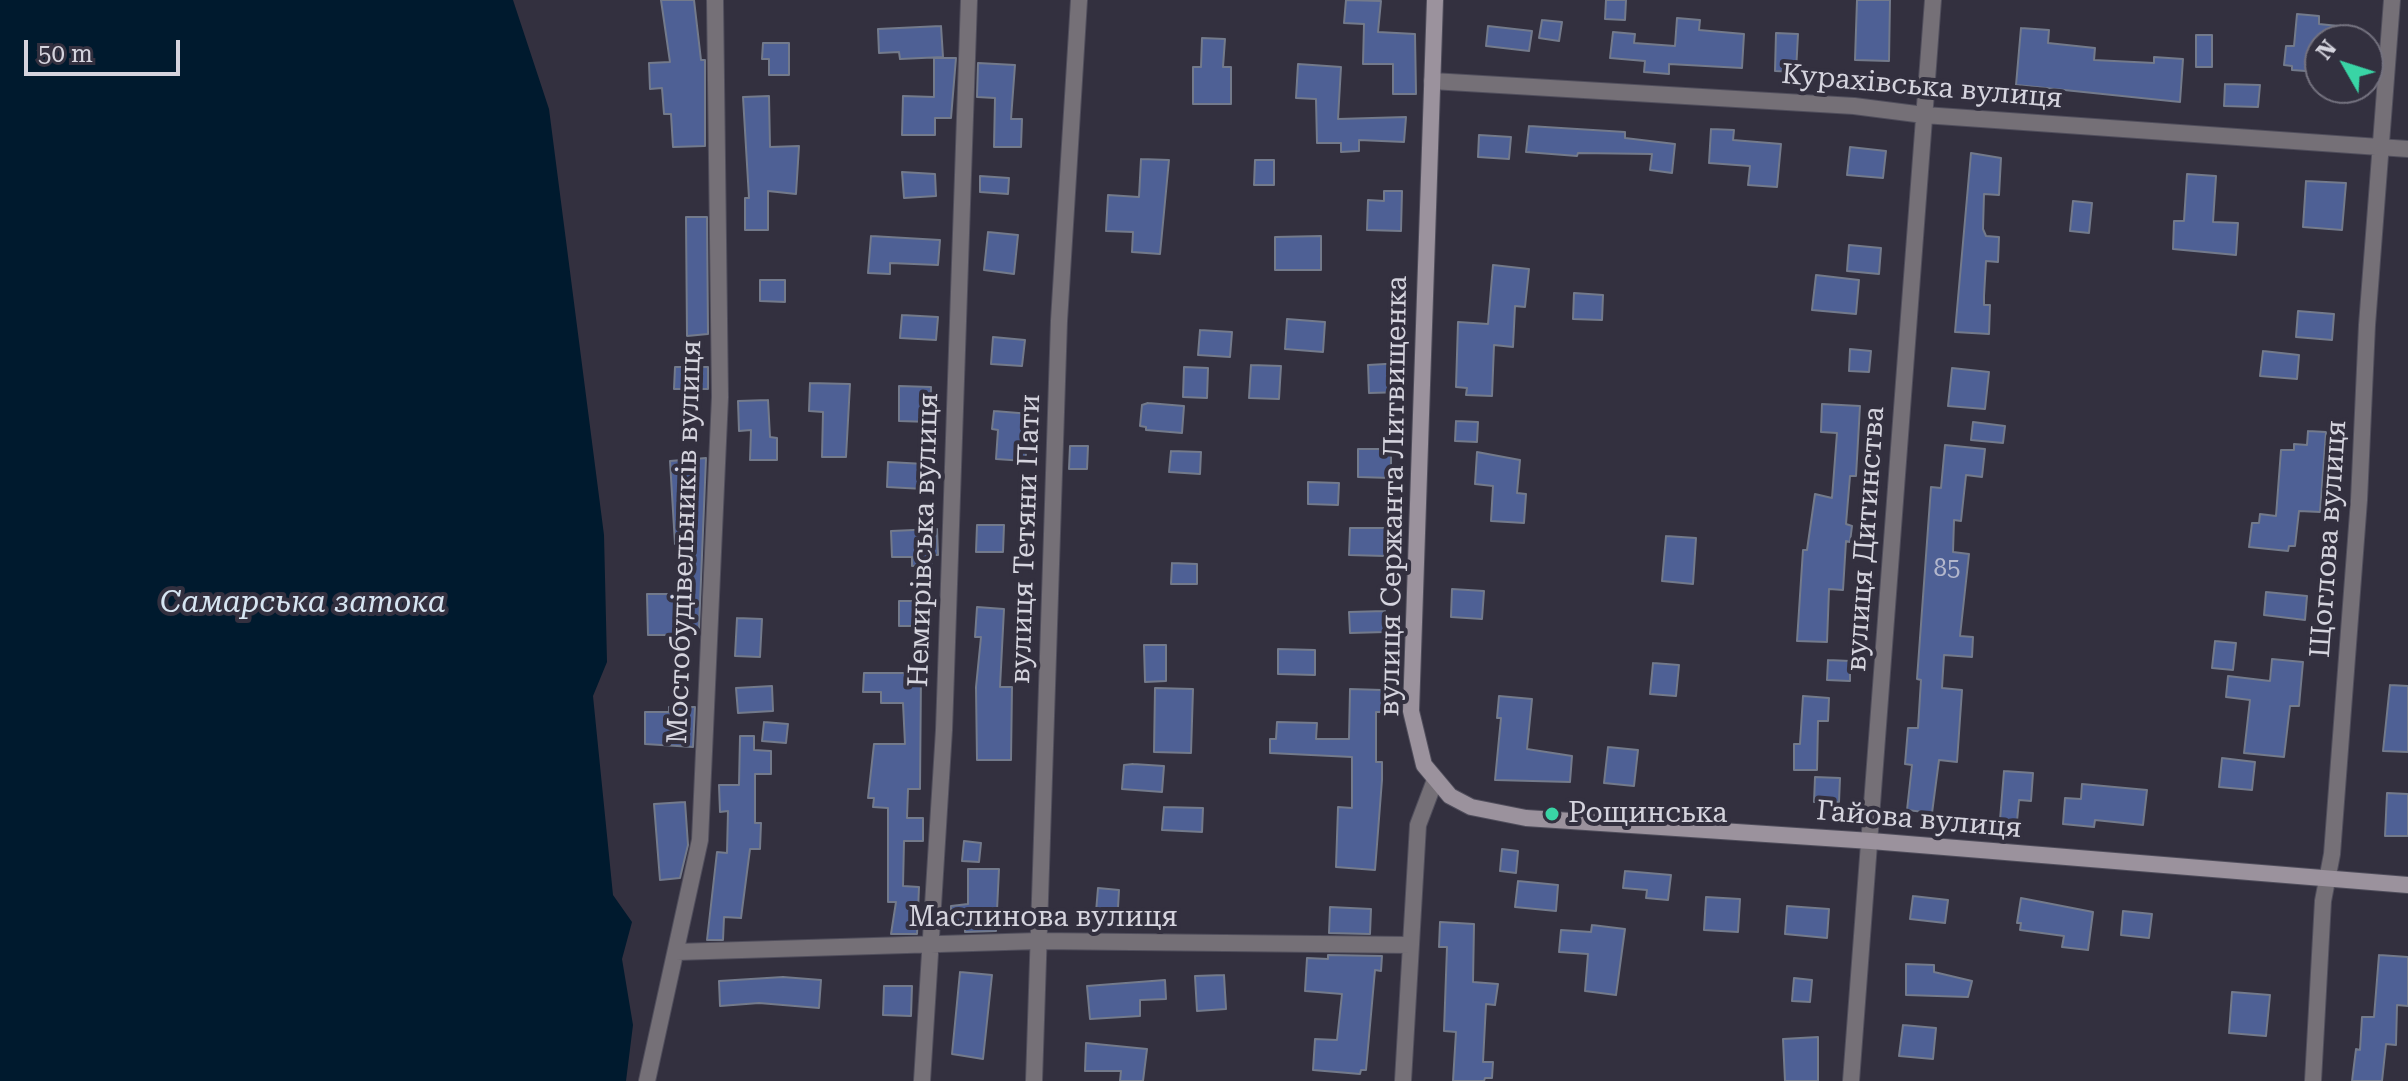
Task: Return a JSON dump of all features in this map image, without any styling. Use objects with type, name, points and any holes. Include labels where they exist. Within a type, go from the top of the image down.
[{"type":"main road","name":"вулиця Сержанта Литвищенка","points":[[1435,0],[1411,711],[1417,749],[1435,780]]},
{"type":"main road","name":"Гайова вулиця","points":[[1435,780],[1450,796],[1497,815],[1871,841],[2408,885]]},
{"type":"street","name":"Мостобудівельників вулиця","points":[[647,1081],[700,840],[720,397],[715,0]]},
{"type":"street","name":"Немирівська вулиця","points":[[922,1081],[944,730],[969,0]]},
{"type":"street","name":"вулиця Тетяни Пати","points":[[1034,1081],[1059,321],[1079,0]]},
{"type":"street","name":"вулиця Дитинства","points":[[1851,1081],[1933,0]]},
{"type":"street","name":"Щоглова вулиця","points":[[2313,1081],[2327,878],[2335,823],[2367,325],[2384,146],[2392,0]]},
{"type":"street","name":"Курахівська вулиця","points":[[1432,81],[1854,106],[1924,115],[2408,149]]},
{"type":"street","points":[[1403,1081],[1418,825],[1435,780]]},
{"type":"street","name":"Маслинова вулиця","points":[[676,952],[1038,941],[1411,945]]},
{"type":"water","name":"Самарська затока","points":[[0,0],[513,0],[549,109],[604,535],[607,662],[593,696],[613,895],[632,922],[622,959],[633,1025],[626,1081],[0,1081]]},
{"type":"building","points":[[661,0],[694,0],[701,60],[705,60],[705,146],[673,147],[671,114],[664,114],[662,88],[650,89],[649,63],[670,62]]},
{"type":"building","points":[[1346,0],[1381,1],[1378,32],[1415,34],[1416,94],[1393,94],[1393,64],[1363,64],[1364,24],[1344,23]]},
{"type":"building","points":[[1606,0],[1626,0],[1625,20],[1605,19]]},
{"type":"building","points":[[1857,0],[1890,0],[1889,61],[1855,60]]},
{"type":"building","points":[[2297,14],[2319,16],[2319,24],[2304,24],[2304,71],[2292,70],[2292,66],[2284,65],[2286,46],[2294,46]]},
{"type":"building","points":[[1677,18],[1700,20],[1699,30],[1744,34],[1742,68],[1669,64],[1669,74],[1644,72],[1645,61],[1610,58],[1613,32],[1635,34],[1634,43],[1675,46]]},
{"type":"building","points":[[1542,20],[1562,22],[1559,41],[1539,38]]},
{"type":"building","points":[[941,26],[943,57],[900,59],[899,52],[879,53],[878,29]]},
{"type":"building","points":[[1488,26],[1532,31],[1529,51],[1486,46]]},
{"type":"building","points":[[2021,28],[2049,30],[2048,43],[2095,48],[2094,60],[2154,63],[2154,57],[2183,59],[2180,102],[2016,85]]},
{"type":"building","points":[[1776,33],[1798,34],[1796,72],[1775,71]]},
{"type":"building","points":[[2196,35],[2212,35],[2212,67],[2196,67]]},
{"type":"building","points":[[1202,38],[1225,39],[1223,67],[1231,67],[1231,104],[1193,104],[1193,67],[1201,67]]},
{"type":"building","points":[[763,43],[789,43],[789,75],[769,75],[769,59],[762,59]]},
{"type":"building","points":[[934,58],[956,58],[951,118],[935,118],[935,135],[902,135],[903,96],[934,97]]},
{"type":"building","points":[[978,63],[1015,65],[1011,119],[1022,119],[1021,147],[994,147],[995,98],[977,97]]},
{"type":"building","points":[[1298,64],[1341,67],[1338,119],[1406,117],[1404,142],[1359,140],[1359,151],[1341,152],[1341,143],[1317,143],[1316,99],[1296,98]]},
{"type":"building","points":[[2225,84],[2260,85],[2258,107],[2224,106]]},
{"type":"building","points":[[769,96],[770,147],[799,146],[796,194],[768,191],[768,230],[745,230],[745,198],[749,198],[743,97]]},
{"type":"building","points":[[1529,126],[1625,132],[1625,138],[1675,144],[1672,173],[1650,170],[1652,154],[1578,153],[1577,156],[1526,152]]},
{"type":"building","points":[[1711,129],[1734,130],[1733,140],[1781,144],[1777,187],[1748,185],[1750,166],[1709,163]]},
{"type":"building","points":[[1479,135],[1511,137],[1509,159],[1478,157]]},
{"type":"building","points":[[1850,147],[1886,151],[1883,178],[1847,175]]},
{"type":"building","points":[[1971,153],[2001,158],[1999,195],[1984,194],[1983,229],[1986,236],[1999,237],[1998,262],[1986,261],[1984,305],[1990,305],[1989,334],[1955,332]]},
{"type":"building","points":[[1141,159],[1169,160],[1160,254],[1132,252],[1133,232],[1106,231],[1108,195],[1139,197]]},
{"type":"building","points":[[1255,160],[1274,160],[1274,185],[1254,185]]},
{"type":"building","points":[[902,172],[935,174],[936,196],[904,198]]},
{"type":"building","points":[[2187,174],[2216,176],[2213,222],[2238,223],[2236,255],[2173,249],[2174,221],[2184,221]]},
{"type":"building","points":[[980,176],[1009,178],[1008,194],[980,192]]},
{"type":"building","points":[[2306,181],[2346,183],[2342,230],[2303,227]]},
{"type":"building","points":[[1384,191],[1402,191],[1401,231],[1367,230],[1368,200],[1384,201]]},
{"type":"building","points":[[2073,201],[2092,203],[2089,233],[2070,231]]},
{"type":"building","points":[[686,217],[707,217],[708,334],[687,336]]},
{"type":"building","points":[[988,232],[1018,235],[1014,274],[984,270]]},
{"type":"building","points":[[871,236],[940,240],[938,265],[890,263],[890,274],[868,273]]},
{"type":"building","points":[[1321,236],[1321,270],[1275,270],[1275,237]]},
{"type":"building","points":[[1849,245],[1881,248],[1879,274],[1847,271]]},
{"type":"building","points":[[1493,265],[1529,269],[1525,307],[1515,306],[1513,347],[1494,345],[1492,396],[1466,395],[1467,388],[1456,387],[1458,322],[1488,324]]},
{"type":"building","points":[[1816,275],[1859,280],[1856,314],[1812,310]]},
{"type":"building","points":[[760,280],[785,280],[785,302],[760,301]]},
{"type":"building","points":[[1574,293],[1603,295],[1602,320],[1573,319]]},
{"type":"building","points":[[2298,311],[2334,314],[2332,340],[2296,337]]},
{"type":"building","points":[[902,315],[938,317],[936,340],[900,338]]},
{"type":"building","points":[[1287,319],[1325,322],[1323,352],[1285,349]]},
{"type":"building","points":[[1200,330],[1232,332],[1230,357],[1198,355]]},
{"type":"building","points":[[993,337],[1025,340],[1022,366],[991,364]]},
{"type":"building","points":[[1850,349],[1871,351],[1869,372],[1849,371]]},
{"type":"building","points":[[2263,351],[2299,355],[2297,379],[2260,376]]},
{"type":"building","points":[[1403,363],[1404,392],[1369,393],[1368,365]]},
{"type":"building","points":[[1251,365],[1281,366],[1279,399],[1249,398]]},
{"type":"building","points":[[675,367],[708,367],[708,389],[674,389]]},
{"type":"building","points":[[1184,367],[1208,368],[1207,398],[1183,397]]},
{"type":"building","points":[[1952,368],[1989,372],[1985,409],[1948,406]]},
{"type":"building","points":[[810,383],[850,384],[846,457],[822,457],[823,412],[809,411]]},
{"type":"building","points":[[899,386],[931,387],[930,422],[899,421]]},
{"type":"building","points":[[768,400],[770,437],[777,438],[777,460],[750,460],[751,430],[739,431],[738,401]]},
{"type":"building","points":[[1822,404],[1860,406],[1856,476],[1850,476],[1846,524],[1852,526],[1850,542],[1846,541],[1843,590],[1829,589],[1827,642],[1797,641],[1803,550],[1807,550],[1815,494],[1832,498],[1837,433],[1821,432]]},
{"type":"building","points":[[1142,405],[1184,406],[1182,433],[1146,430],[1146,427],[1140,426]]},
{"type":"building","points":[[994,411],[1031,414],[1025,461],[996,459],[998,430],[992,429]]},
{"type":"building","points":[[1456,421],[1478,422],[1477,442],[1455,441]]},
{"type":"building","points":[[1973,422],[2005,426],[2003,443],[1971,440]]},
{"type":"building","points":[[2308,431],[2326,432],[2320,512],[2299,511],[2295,546],[2289,546],[2288,551],[2249,547],[2252,523],[2259,523],[2260,514],[2276,516],[2281,450],[2294,450],[2294,444],[2307,445]]},
{"type":"building","points":[[1945,445],[1985,449],[1982,477],[1966,475],[1961,521],[1954,520],[1953,552],[1969,554],[1960,636],[1973,637],[1972,657],[1944,655],[1942,688],[1962,690],[1957,762],[1939,760],[1932,813],[1907,810],[1912,765],[1905,764],[1908,728],[1918,728],[1921,680],[1917,679],[1931,487],[1941,488]]},
{"type":"building","points":[[1070,446],[1088,446],[1087,469],[1069,469]]},
{"type":"building","points":[[1358,449],[1391,449],[1391,478],[1358,477]]},
{"type":"building","points":[[1171,451],[1201,452],[1200,474],[1169,472]]},
{"type":"building","points":[[1477,452],[1520,460],[1517,493],[1526,494],[1524,523],[1491,521],[1493,486],[1475,484]]},
{"type":"building","points":[[706,458],[699,628],[674,628],[675,635],[648,635],[647,594],[682,594],[683,543],[675,544],[670,461]]},
{"type":"building","points":[[888,462],[925,464],[924,489],[887,487]]},
{"type":"building","points":[[1308,482],[1339,483],[1338,505],[1308,504]]},
{"type":"building","points":[[977,525],[1004,525],[1003,552],[976,552]]},
{"type":"building","points":[[1350,528],[1386,528],[1385,556],[1349,555]]},
{"type":"building","points":[[937,529],[938,555],[932,555],[932,565],[912,566],[912,557],[892,557],[891,531]]},
{"type":"building","points":[[1666,536],[1696,538],[1693,584],[1662,581]]},
{"type":"building","points":[[1172,563],[1197,564],[1197,584],[1171,584]]},
{"type":"building","points":[[1452,589],[1484,591],[1482,619],[1451,617]]},
{"type":"building","points":[[2266,592],[2307,596],[2305,620],[2264,615]]},
{"type":"building","points":[[899,601],[927,601],[927,626],[899,626]]},
{"type":"building","points":[[977,607],[1004,609],[1000,687],[1012,687],[1011,760],[977,760],[976,687],[981,637],[975,637]]},
{"type":"building","points":[[1385,611],[1386,632],[1350,633],[1349,612]]},
{"type":"building","points":[[737,618],[762,619],[760,657],[735,656]]},
{"type":"building","points":[[2215,641],[2236,643],[2233,670],[2212,668]]},
{"type":"building","points":[[1144,645],[1166,645],[1166,681],[1145,682]]},
{"type":"building","points":[[1278,649],[1315,650],[1315,675],[1278,674]]},
{"type":"building","points":[[2272,659],[2303,662],[2299,706],[2290,706],[2284,757],[2244,753],[2250,700],[2226,697],[2228,676],[2270,681]]},
{"type":"building","points":[[1828,660],[1850,661],[1850,681],[1827,680]]},
{"type":"building","points":[[1653,663],[1679,665],[1676,696],[1650,694]]},
{"type":"building","points":[[864,673],[921,673],[920,789],[908,789],[907,818],[923,818],[923,841],[904,841],[903,886],[919,887],[917,934],[891,934],[896,902],[888,902],[888,808],[873,807],[874,798],[868,798],[874,744],[905,744],[903,703],[881,703],[881,692],[863,692]]},
{"type":"building","points":[[2390,685],[2408,686],[2408,752],[2383,751]]},
{"type":"building","points":[[772,686],[773,711],[738,713],[736,688]]},
{"type":"building","points":[[1155,688],[1193,689],[1191,753],[1154,752]]},
{"type":"building","points":[[1350,689],[1382,690],[1382,712],[1376,712],[1376,762],[1382,762],[1382,780],[1375,870],[1336,867],[1338,807],[1352,808],[1352,757],[1270,753],[1270,739],[1276,739],[1277,722],[1317,723],[1316,739],[1349,739]]},
{"type":"building","points":[[1499,696],[1532,699],[1527,749],[1572,756],[1570,782],[1495,780],[1501,718],[1497,718]]},
{"type":"building","points":[[1803,696],[1829,698],[1828,721],[1818,721],[1817,770],[1794,770],[1794,744],[1800,744]]},
{"type":"building","points":[[669,707],[695,707],[693,747],[645,744],[645,712],[669,712]]},
{"type":"building","points":[[764,722],[788,724],[786,743],[762,741]]},
{"type":"building","points":[[740,736],[754,736],[754,750],[771,751],[771,774],[755,774],[755,823],[761,823],[760,849],[750,849],[741,918],[724,917],[723,940],[707,940],[717,852],[727,853],[728,811],[720,812],[719,785],[739,785]]},
{"type":"building","points":[[1608,747],[1638,750],[1634,786],[1604,783]]},
{"type":"building","points":[[2222,758],[2255,762],[2252,790],[2219,787]]},
{"type":"building","points":[[1124,765],[1164,766],[1162,792],[1122,789]]},
{"type":"building","points":[[2004,771],[2033,773],[2031,801],[2019,800],[2017,821],[2000,820]]},
{"type":"building","points":[[1815,777],[1840,778],[1839,802],[1814,802]]},
{"type":"building","points":[[2082,784],[2147,790],[2143,825],[2095,820],[2094,827],[2063,824],[2065,798],[2081,799]]},
{"type":"building","points":[[2387,793],[2408,794],[2408,836],[2385,836]]},
{"type":"building","points":[[685,802],[688,845],[680,878],[660,880],[654,804]]},
{"type":"building","points":[[1164,807],[1203,808],[1202,832],[1162,830]]},
{"type":"building","points":[[964,841],[981,843],[979,862],[962,861]]},
{"type":"building","points":[[1502,849],[1518,851],[1516,873],[1500,871]]},
{"type":"building","points":[[968,869],[999,869],[996,931],[965,932],[965,926],[951,927],[951,906],[968,904]]},
{"type":"building","points":[[1625,871],[1671,875],[1668,900],[1646,898],[1647,890],[1623,888]]},
{"type":"building","points":[[1518,881],[1558,885],[1556,911],[1515,907]]},
{"type":"building","points":[[1098,888],[1119,890],[1117,925],[1095,924]]},
{"type":"building","points":[[1913,896],[1948,900],[1945,923],[1910,919]]},
{"type":"building","points":[[1706,897],[1740,899],[1738,932],[1704,930]]},
{"type":"building","points":[[2021,898],[2093,912],[2088,950],[2062,947],[2064,936],[2020,930],[2021,923],[2017,923]]},
{"type":"building","points":[[1787,906],[1829,909],[1827,938],[1785,934]]},
{"type":"building","points":[[1330,907],[1371,909],[1370,934],[1329,933]]},
{"type":"building","points":[[2123,911],[2152,914],[2149,938],[2121,935]]},
{"type":"building","points":[[1440,922],[1474,924],[1473,982],[1498,984],[1495,1005],[1486,1004],[1483,1062],[1493,1062],[1492,1078],[1485,1078],[1484,1081],[1453,1081],[1456,1032],[1444,1031],[1447,947],[1439,947]]},
{"type":"building","points":[[1592,925],[1625,929],[1616,995],[1585,991],[1588,954],[1559,952],[1561,930],[1591,932]]},
{"type":"building","points":[[1328,955],[1382,956],[1381,971],[1375,970],[1366,1070],[1361,1070],[1360,1074],[1313,1070],[1315,1039],[1337,1040],[1342,994],[1305,991],[1307,958],[1328,959]]},
{"type":"building","points":[[2379,955],[2408,957],[2408,1006],[2397,1005],[2396,1045],[2386,1044],[2382,1081],[2352,1081],[2356,1049],[2360,1050],[2362,1017],[2374,1017]]},
{"type":"building","points":[[1906,964],[1934,965],[1934,972],[1972,981],[1968,997],[1906,995]]},
{"type":"building","points":[[960,972],[992,975],[983,1059],[952,1054]]},
{"type":"building","points":[[1224,975],[1226,1009],[1197,1011],[1195,976]]},
{"type":"building","points":[[783,977],[821,980],[819,1008],[759,1003],[720,1006],[719,981]]},
{"type":"building","points":[[1794,978],[1812,980],[1810,1002],[1792,1001]]},
{"type":"building","points":[[1165,980],[1166,999],[1140,1000],[1140,1016],[1090,1019],[1087,986]]},
{"type":"building","points":[[884,986],[912,986],[911,1016],[883,1015]]},
{"type":"building","points":[[2232,992],[2270,995],[2266,1036],[2229,1033]]},
{"type":"building","points":[[1903,1025],[1936,1028],[1933,1059],[1899,1056]]},
{"type":"building","points":[[1818,1037],[1818,1081],[1785,1081],[1783,1039]]},
{"type":"building","points":[[1086,1043],[1147,1049],[1143,1081],[1120,1081],[1121,1071],[1085,1071]]},
{"type":"place","name":"Рощинська","points":[[1552,814]]}]
